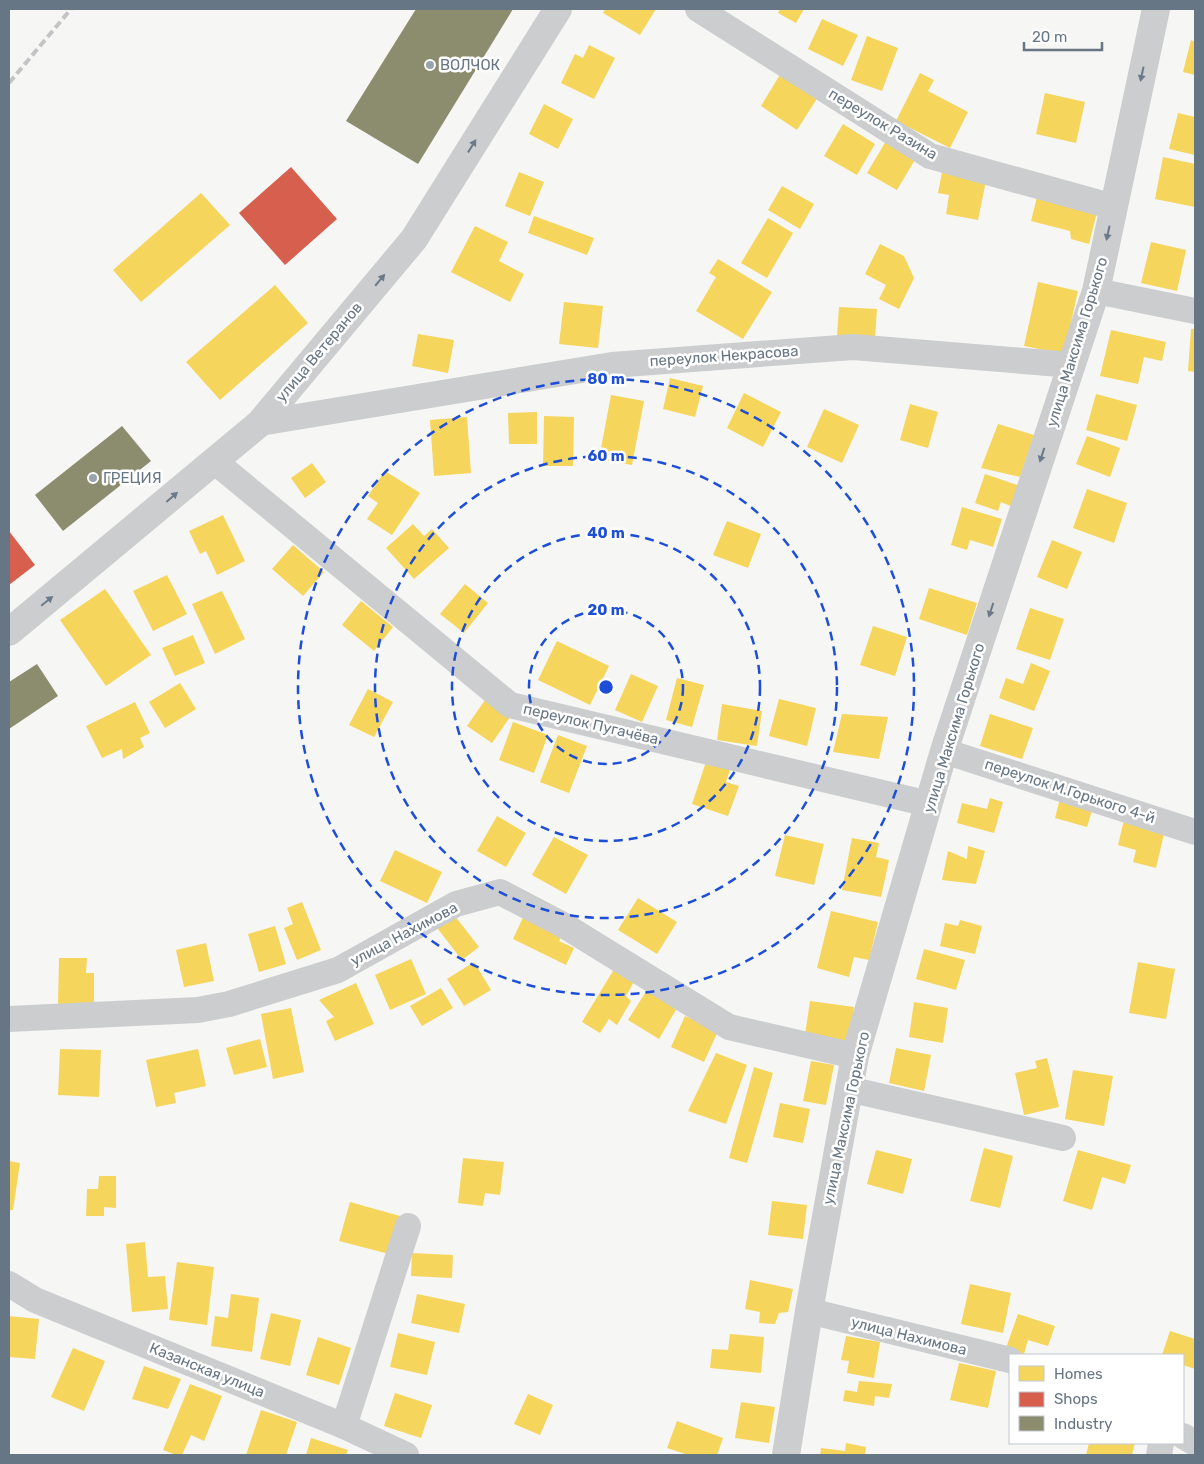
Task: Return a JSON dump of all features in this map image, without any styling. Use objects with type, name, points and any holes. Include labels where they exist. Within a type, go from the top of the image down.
[{"type":"street","name":"улица Ветеранов","points":[[9,632],[134,530],[260,423],[414,239],[558,9]]},
{"type":"street","name":"переулок Разина","points":[[698,9],[930,156],[1114,207]]},
{"type":"street","name":"улица Максима Горького","points":[[786,1455],[809,1311],[855,1056],[944,751],[1096,291],[1156,9]]},
{"type":"street","points":[[1096,291],[1195,312]]},
{"type":"street","name":"переулок Некрасова","points":[[260,423],[612,365],[853,347],[1072,365]]},
{"type":"street","name":"переулок Пугачёва","points":[[214,461],[510,705],[929,804]]},
{"type":"street","name":"переулок М.Горького 4-й","points":[[944,751],[1195,832]]},
{"type":"street","name":"улица Нахимова","points":[[9,1019],[198,1010],[229,1004],[338,970],[456,904],[500,892],[565,926],[729,1027],[855,1056]]},
{"type":"street","points":[[848,1089],[1063,1138]]},
{"type":"street","points":[[344,1426],[408,1226]]},
{"type":"street","name":"Казанская улица","points":[[9,1284],[35,1300],[344,1426],[406,1455]]},
{"type":"street","name":"улица Нахимова","points":[[809,1311],[1009,1360]]},
{"type":"building: Homes","points":[[605,9],[656,9],[640,35],[603,13]]},
{"type":"building: Homes","points":[[780,9],[804,9],[796,23],[778,13]]},
{"type":"building: Homes","points":[[822,19],[858,35],[843,66],[808,49]]},
{"type":"building: Homes","points":[[867,36],[898,48],[882,91],[851,80]]},
{"type":"building: Homes","points":[[1191,40],[1195,42],[1195,75],[1183,72]]},
{"type":"building: Homes","points":[[589,45],[615,58],[594,99],[561,83],[575,54],[583,58]]},
{"type":"building: Homes","points":[[781,73],[818,97],[797,130],[761,106]]},
{"type":"building: Homes","points":[[920,73],[934,80],[928,91],[968,112],[950,148],[896,121]]},
{"type":"building: Homes","points":[[1045,93],[1085,102],[1076,143],[1036,134]]},
{"type":"building: Homes","points":[[544,104],[573,119],[558,149],[529,134]]},
{"type":"building: Homes","points":[[1178,113],[1195,117],[1195,155],[1169,149]]},
{"type":"building: Homes","points":[[843,124],[875,144],[857,175],[824,156]]},
{"type":"building: Homes","points":[[886,141],[916,158],[897,190],[867,173]]},
{"type":"building: Homes","points":[[1163,157],[1195,164],[1195,207],[1155,199]]},
{"type":"building: Homes","points":[[943,167],[987,176],[978,220],[946,214],[949,195],[938,193]]},
{"type":"building: Homes","points":[[519,172],[544,182],[530,216],[505,206]]},
{"type":"building: Homes","points":[[782,186],[814,204],[800,229],[768,210]]},
{"type":"building: Homes","points":[[201,193],[230,225],[141,302],[113,270]]},
{"type":"building: Homes","points":[[1037,197],[1097,212],[1089,244],[1071,239],[1070,231],[1031,221]]},
{"type":"building: Homes","points":[[534,216],[594,238],[587,255],[528,233]]},
{"type":"building: Homes","points":[[768,218],[793,233],[767,278],[741,263]]},
{"type":"building: Homes","points":[[475,226],[508,242],[499,261],[524,274],[510,302],[451,272]]},
{"type":"building: Homes","points":[[1151,242],[1186,250],[1177,291],[1141,283]]},
{"type":"building: Homes","points":[[880,244],[904,256],[914,278],[899,309],[879,299],[886,285],[865,274]]},
{"type":"building: Homes","points":[[718,259],[772,292],[743,339],[696,311],[716,277],[709,273]]},
{"type":"building: Homes","points":[[1038,282],[1078,291],[1064,354],[1024,346]]},
{"type":"building: Homes","points":[[275,285],[308,323],[220,400],[186,362]]},
{"type":"building: Homes","points":[[564,302],[603,306],[598,348],[559,344]]},
{"type":"building: Homes","points":[[839,307],[877,309],[875,338],[837,336]]},
{"type":"building: Homes","points":[[1191,329],[1195,329],[1195,372],[1188,371]]},
{"type":"building: Homes","points":[[1111,330],[1166,342],[1162,361],[1144,357],[1138,384],[1100,376]]},
{"type":"building: Homes","points":[[418,334],[454,340],[448,373],[412,366]]},
{"type":"building: Homes","points":[[670,378],[703,386],[695,417],[663,409]]},
{"type":"building: Homes","points":[[744,393],[781,412],[763,447],[727,428]]},
{"type":"building: Homes","points":[[1096,394],[1137,405],[1127,441],[1086,430]]},
{"type":"building: Homes","points":[[611,395],[644,401],[632,465],[599,459]]},
{"type":"building: Homes","points":[[910,404],[938,412],[928,448],[900,440]]},
{"type":"building: Homes","points":[[824,409],[859,425],[842,463],[807,447]]},
{"type":"building: Homes","points":[[537,412],[537,444],[509,444],[508,413]]},
{"type":"building: Homes","points":[[544,416],[574,417],[573,466],[543,466]]},
{"type":"building: Homes","points":[[467,417],[471,473],[434,476],[430,420]]},
{"type":"building: Homes","points":[[998,424],[1034,435],[1020,477],[981,468]]},
{"type":"building: Homes","points":[[1087,436],[1120,448],[1110,477],[1076,464]]},
{"type":"building: Homes","points":[[312,463],[326,482],[305,498],[291,478]]},
{"type":"building: Homes","points":[[385,471],[420,493],[392,535],[367,519],[378,503],[368,496]]},
{"type":"building: Homes","points":[[985,474],[1020,486],[1013,507],[1001,502],[998,511],[975,503]]},
{"type":"building: Homes","points":[[1087,489],[1127,503],[1114,543],[1073,528]]},
{"type":"building: Homes","points":[[962,507],[1002,519],[993,547],[970,540],[967,550],[951,545]]},
{"type":"building: Homes","points":[[223,515],[245,561],[217,575],[206,551],[200,554],[189,531]]},
{"type":"building: Homes","points":[[727,521],[761,534],[748,568],[713,555]]},
{"type":"building: Homes","points":[[413,524],[424,536],[432,529],[449,548],[414,579],[386,548]]},
{"type":"building: Homes","points":[[1052,540],[1082,552],[1067,589],[1037,577]]},
{"type":"building: Homes","points":[[293,545],[324,572],[303,596],[272,569]]},
{"type":"building: Homes","points":[[167,575],[187,614],[153,631],[133,591]]},
{"type":"building: Homes","points":[[465,584],[488,603],[464,633],[440,614]]},
{"type":"building: Homes","points":[[929,588],[977,603],[967,635],[919,619]]},
{"type":"building: Homes","points":[[105,589],[151,655],[106,686],[60,620]]},
{"type":"building: Homes","points":[[222,591],[245,639],[215,654],[192,604]]},
{"type":"building: Homes","points":[[361,601],[393,627],[374,651],[342,625]]},
{"type":"building: Homes","points":[[1030,608],[1064,619],[1050,660],[1016,649]]},
{"type":"building: Homes","points":[[873,626],[907,637],[895,676],[860,665]]},
{"type":"building: Homes","points":[[193,635],[205,663],[175,676],[162,648]]},
{"type":"building: Homes","points":[[557,641],[609,666],[590,705],[538,680]]},
{"type":"building: Homes","points":[[1031,663],[1050,671],[1034,711],[999,698],[1006,678],[1023,684]]},
{"type":"building: Homes","points":[[631,674],[658,686],[642,722],[615,710]]},
{"type":"building: Homes","points":[[677,678],[704,685],[692,727],[666,720]]},
{"type":"building: Homes","points":[[180,683],[196,709],[165,728],[149,702]]},
{"type":"building: Homes","points":[[368,689],[393,702],[374,737],[349,725]]},
{"type":"building: Homes","points":[[779,699],[816,708],[807,746],[769,736]]},
{"type":"building: Homes","points":[[485,700],[510,717],[492,743],[467,726]]},
{"type":"building: Homes","points":[[135,702],[150,733],[140,738],[144,747],[123,759],[122,749],[102,758],[86,726]]},
{"type":"building: Homes","points":[[722,704],[762,711],[757,746],[717,740]]},
{"type":"building: Homes","points":[[842,714],[888,717],[879,759],[833,752]]},
{"type":"building: Homes","points":[[990,714],[1033,728],[1022,759],[980,746]]},
{"type":"building: Homes","points":[[513,722],[548,735],[534,773],[499,760]]},
{"type":"building: Homes","points":[[558,735],[587,746],[569,793],[540,782]]},
{"type":"building: Homes","points":[[706,762],[730,770],[726,782],[739,786],[728,816],[692,804]]},
{"type":"building: Homes","points":[[1061,795],[1094,804],[1087,827],[1055,818]]},
{"type":"building: Homes","points":[[990,798],[1003,802],[994,833],[957,823],[962,803],[987,809]]},
{"type":"building: Homes","points":[[497,816],[526,833],[506,867],[477,851]]},
{"type":"building: Homes","points":[[1124,820],[1165,830],[1156,868],[1133,862],[1136,850],[1118,845]]},
{"type":"building: Homes","points":[[785,835],[824,844],[814,885],[775,876]]},
{"type":"building: Homes","points":[[554,837],[588,855],[566,894],[532,875]]},
{"type":"building: Homes","points":[[852,838],[879,843],[876,857],[889,860],[881,897],[842,890]]},
{"type":"building: Homes","points":[[968,846],[985,851],[976,884],[942,880],[948,851],[967,859]]},
{"type":"building: Homes","points":[[395,850],[442,872],[427,903],[380,881]]},
{"type":"building: Homes","points":[[638,898],[677,922],[657,954],[618,930]]},
{"type":"building: Homes","points":[[302,902],[321,950],[297,960],[284,928],[293,924],[287,908]]},
{"type":"building: Homes","points":[[451,911],[479,947],[462,960],[434,924]]},
{"type":"building: Homes","points":[[526,911],[565,930],[559,941],[574,948],[566,965],[513,939]]},
{"type":"building: Homes","points":[[831,911],[878,922],[869,960],[854,957],[849,977],[817,968]]},
{"type":"building: Homes","points":[[960,920],[982,926],[975,954],[940,946],[945,923],[958,926]]},
{"type":"building: Homes","points":[[275,926],[286,964],[259,972],[248,934]]},
{"type":"building: Homes","points":[[206,943],[214,981],[184,987],[176,950]]},
{"type":"building: Homes","points":[[924,949],[965,960],[956,990],[916,979]]},
{"type":"building: Homes","points":[[59,958],[87,958],[86,973],[94,973],[94,1004],[58,1004]]},
{"type":"building: Homes","points":[[411,959],[426,994],[390,1010],[375,975]]},
{"type":"building: Homes","points":[[474,962],[491,990],[464,1006],[447,979]]},
{"type":"building: Homes","points":[[1138,962],[1175,969],[1166,1019],[1129,1013]]},
{"type":"building: Homes","points":[[616,966],[636,978],[626,996],[631,1001],[617,1025],[609,1019],[600,1033],[582,1022]]},
{"type":"building: Homes","points":[[356,983],[374,1024],[335,1041],[326,1021],[334,1017],[319,1000]]},
{"type":"building: Homes","points":[[441,988],[453,1008],[422,1026],[410,1006]]},
{"type":"building: Homes","points":[[647,990],[677,1008],[659,1039],[628,1020]]},
{"type":"building: Homes","points":[[810,1001],[854,1007],[849,1042],[805,1035]]},
{"type":"building: Homes","points":[[914,1002],[948,1008],[943,1043],[909,1037]]},
{"type":"building: Homes","points":[[291,1008],[304,1072],[273,1079],[261,1014]]},
{"type":"building: Homes","points":[[685,1016],[718,1031],[704,1062],[671,1047]]},
{"type":"building: Homes","points":[[260,1039],[267,1067],[234,1075],[226,1048]]},
{"type":"building: Homes","points":[[896,1048],[931,1055],[924,1091],[889,1083]]},
{"type":"building: Homes","points":[[60,1049],[101,1050],[99,1097],[58,1095]]},
{"type":"building: Homes","points":[[198,1049],[206,1086],[174,1093],[176,1103],[156,1107],[146,1060]]},
{"type":"building: Homes","points":[[716,1053],[747,1065],[726,1124],[688,1111]]},
{"type":"building: Homes","points":[[1047,1058],[1059,1107],[1024,1115],[1015,1073],[1037,1068],[1035,1061]]},
{"type":"building: Homes","points":[[811,1061],[834,1065],[826,1105],[803,1101]]},
{"type":"building: Homes","points":[[754,1067],[773,1073],[747,1163],[729,1158]]},
{"type":"building: Homes","points":[[1073,1070],[1113,1076],[1104,1126],[1065,1119]]},
{"type":"building: Homes","points":[[780,1103],[810,1109],[803,1143],[773,1137]]},
{"type":"building: Homes","points":[[984,1148],[1013,1156],[1000,1208],[970,1201]]},
{"type":"building: Homes","points":[[876,1150],[912,1159],[903,1194],[867,1184]]},
{"type":"building: Homes","points":[[1078,1150],[1131,1165],[1125,1184],[1102,1177],[1092,1210],[1063,1201]]},
{"type":"building: Homes","points":[[463,1158],[504,1162],[500,1195],[485,1193],[483,1206],[458,1203]]},
{"type":"building: Homes","points":[[9,1161],[20,1163],[13,1210],[9,1210]]},
{"type":"building: Homes","points":[[99,1176],[116,1176],[116,1208],[104,1207],[104,1216],[86,1216],[87,1189],[98,1189]]},
{"type":"building: Homes","points":[[772,1201],[807,1205],[803,1239],[768,1235]]},
{"type":"building: Homes","points":[[350,1202],[400,1216],[389,1254],[339,1241]]},
{"type":"building: Homes","points":[[145,1242],[148,1277],[165,1276],[168,1309],[132,1312],[126,1244]]},
{"type":"building: Homes","points":[[412,1253],[453,1255],[452,1278],[411,1276]]},
{"type":"building: Homes","points":[[177,1262],[214,1267],[207,1325],[169,1320]]},
{"type":"building: Homes","points":[[750,1280],[793,1289],[788,1312],[779,1313],[775,1324],[759,1323],[760,1312],[745,1309]]},
{"type":"building: Homes","points":[[970,1284],[1011,1293],[1003,1333],[961,1324]]},
{"type":"building: Homes","points":[[231,1294],[259,1298],[252,1352],[211,1346],[215,1316],[228,1318]]},
{"type":"building: Homes","points":[[417,1294],[465,1304],[459,1333],[411,1323]]},
{"type":"building: Homes","points":[[271,1313],[301,1320],[290,1366],[260,1359]]},
{"type":"building: Homes","points":[[1018,1314],[1055,1326],[1048,1346],[1028,1340],[1024,1354],[1006,1348]]},
{"type":"building: Homes","points":[[9,1316],[39,1319],[35,1359],[9,1357]]},
{"type":"building: Homes","points":[[1170,1331],[1195,1339],[1195,1369],[1184,1365],[1184,1354],[1162,1354]]},
{"type":"building: Homes","points":[[398,1333],[435,1342],[427,1375],[390,1367]]},
{"type":"building: Homes","points":[[730,1334],[764,1337],[761,1373],[710,1368],[712,1349],[728,1350]]},
{"type":"building: Homes","points":[[846,1336],[880,1342],[874,1378],[847,1373],[849,1361],[841,1360]]},
{"type":"building: Homes","points":[[318,1337],[351,1348],[339,1385],[306,1375]]},
{"type":"building: Homes","points":[[73,1348],[105,1361],[84,1411],[51,1397]]},
{"type":"building: Homes","points":[[959,1363],[996,1371],[988,1408],[950,1400]]},
{"type":"building: Homes","points":[[144,1366],[181,1379],[168,1409],[132,1399]]},
{"type":"building: Homes","points":[[859,1381],[892,1384],[889,1398],[875,1396],[874,1406],[843,1401],[845,1390],[857,1392]]},
{"type":"building: Homes","points":[[190,1384],[222,1396],[204,1441],[191,1435],[182,1455],[176,1455],[163,1450]]},
{"type":"building: Homes","points":[[395,1393],[432,1405],[421,1438],[384,1426]]},
{"type":"building: Homes","points":[[528,1394],[553,1405],[540,1435],[514,1424]]},
{"type":"building: Homes","points":[[741,1402],[775,1407],[769,1443],[735,1438]]},
{"type":"building: Homes","points":[[261,1410],[297,1422],[286,1455],[246,1455]]},
{"type":"building: Homes","points":[[677,1421],[723,1438],[717,1455],[688,1455],[667,1448]]},
{"type":"building: Homes","points":[[311,1438],[348,1450],[346,1455],[306,1455]]},
{"type":"building: Homes","points":[[846,1443],[866,1447],[865,1455],[820,1455],[821,1448],[845,1451]]},
{"type":"building: Homes","points":[[1089,1444],[1135,1444],[1132,1455],[1086,1455]]},
{"type":"building: Shops","points":[[291,167],[337,219],[285,265],[239,213]]},
{"type":"building: Shops","points":[[9,531],[35,565],[9,585]]},
{"type":"building: Industry","name":"ВОЛЧОК","points":[[416,9],[513,9],[418,164],[346,121]]},
{"type":"building: Industry","name":"ГРЕЦИЯ","points":[[122,426],[151,461],[63,531],[35,495]]},
{"type":"building: Industry","points":[[37,664],[58,696],[9,729],[9,682]]},
{"type":"railway","points":[[9,83],[71,9]]},
{"type":"place","name":"ВОЛЧОК","points":[[430,65]]},
{"type":"place","name":"ГРЕЦИЯ","points":[[93,478]]}]
